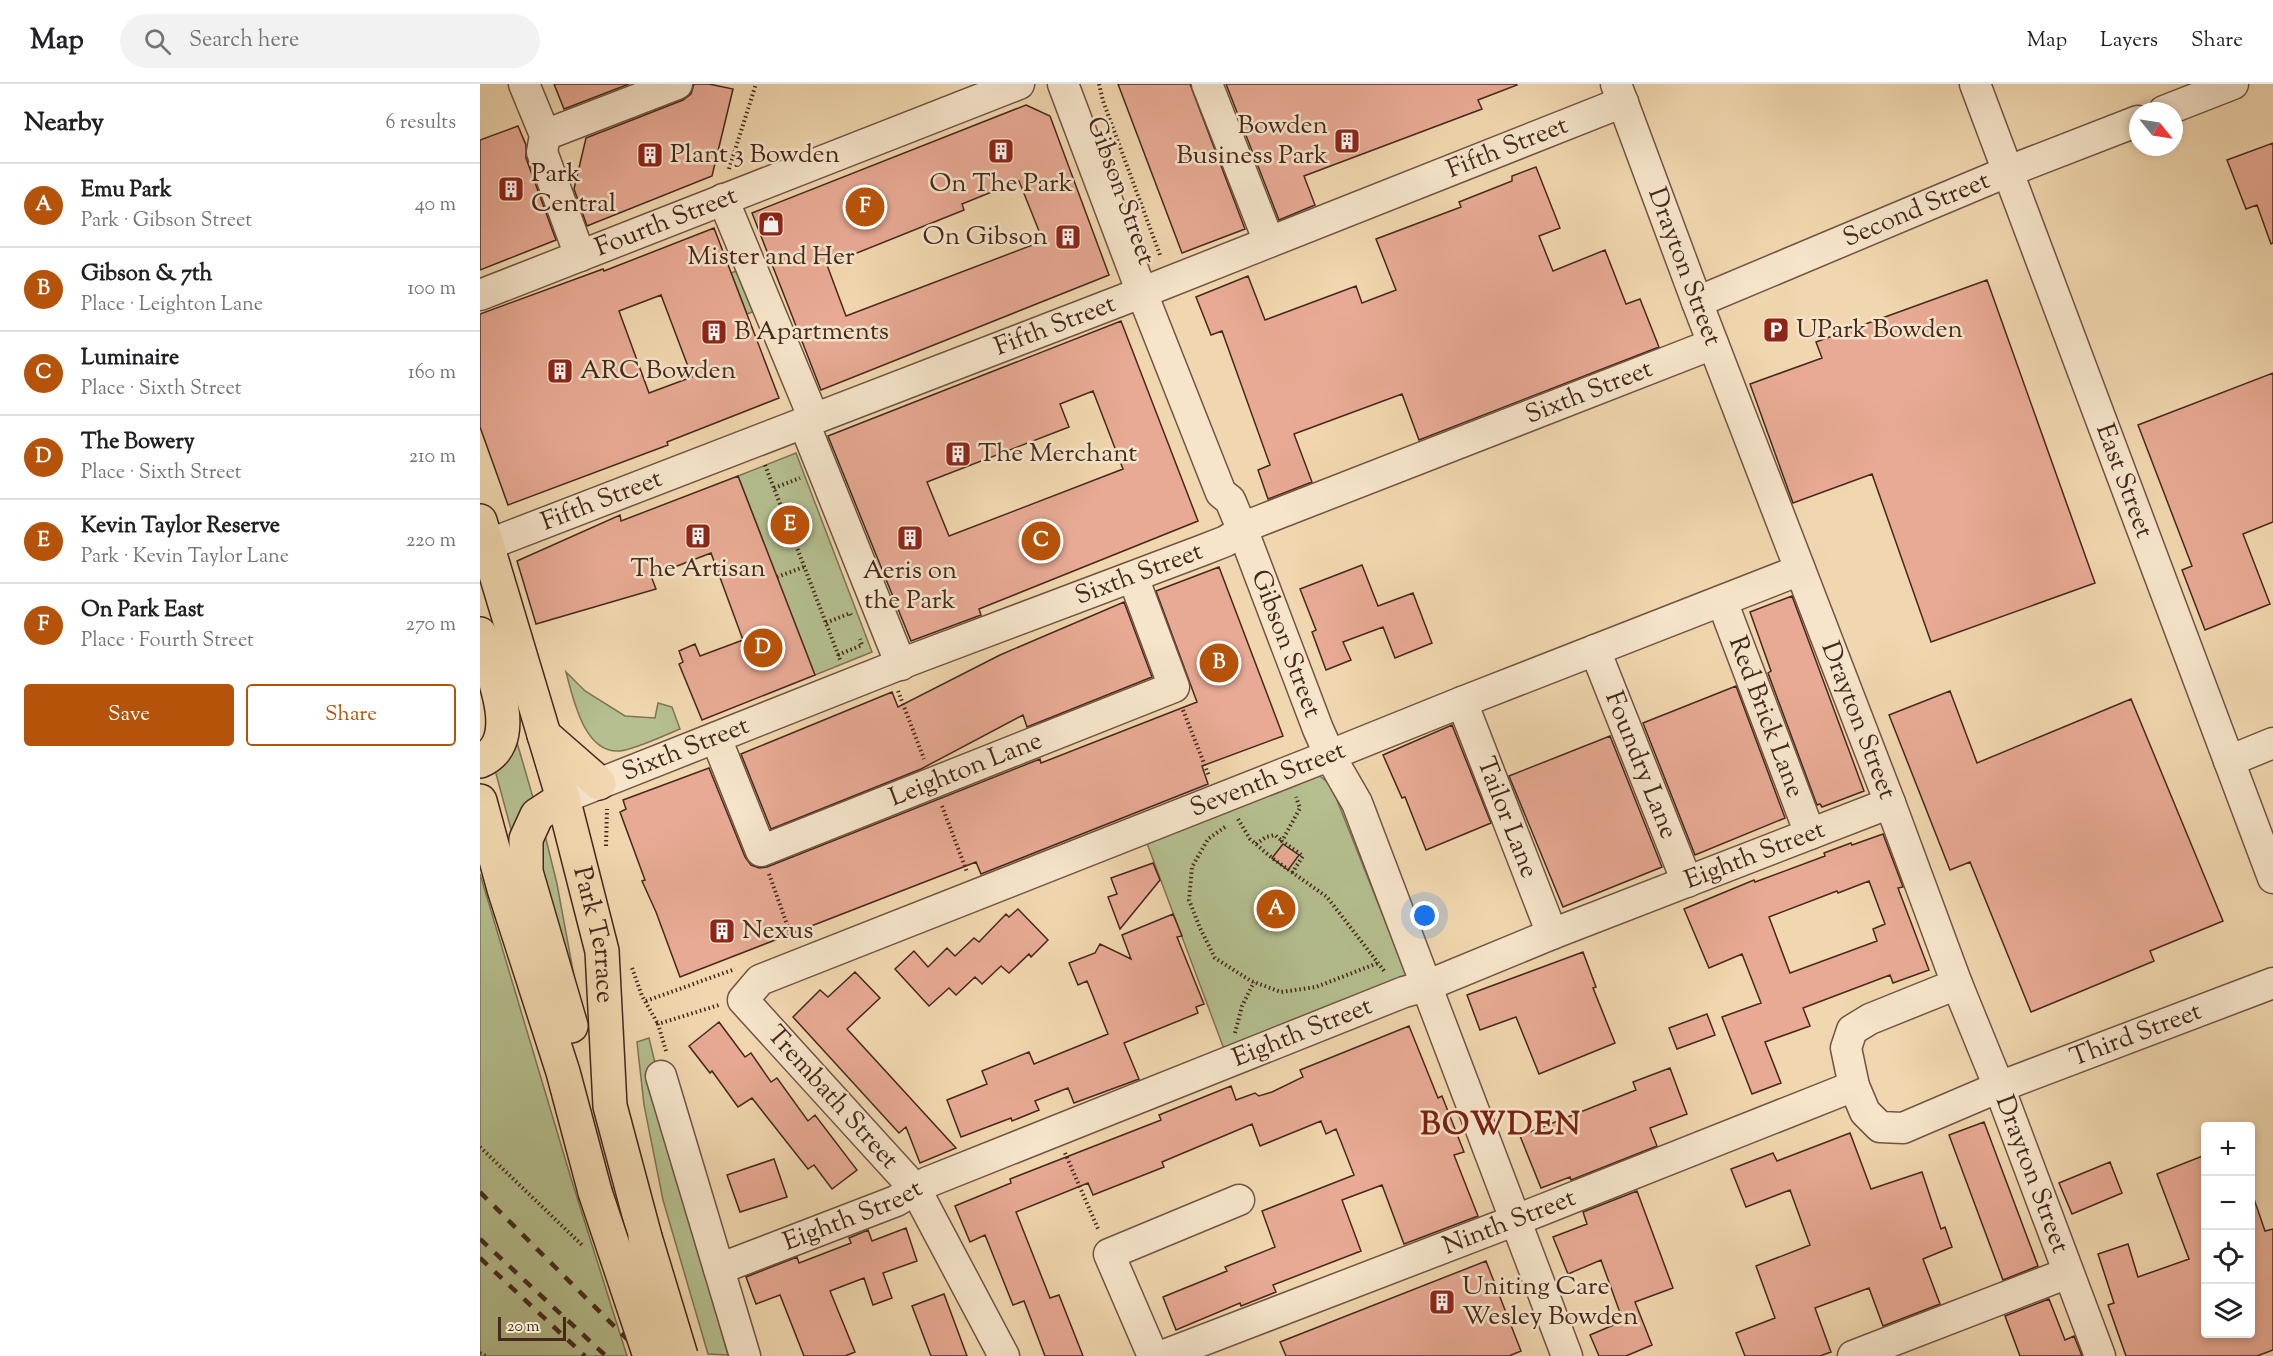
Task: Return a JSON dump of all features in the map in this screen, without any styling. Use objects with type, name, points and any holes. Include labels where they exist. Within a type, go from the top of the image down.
[{"type":"highway","name":"Park Terrace","points":[[484,533],[563,798],[602,951],[610,1106],[645,1237],[681,1356]]},
{"type":"highway","points":[[480,634],[504,713],[501,742],[490,757],[480,761]]},
{"type":"highway","points":[[544,735],[599,783]]},
{"type":"highway","points":[[563,798],[537,815],[526,839],[526,872],[582,1062],[581,1140]]},
{"type":"highway","points":[[480,801],[504,889],[563,1072],[595,1192],[650,1356]]},
{"type":"street","points":[[524,84],[545,135],[542,152],[580,256]]},
{"type":"street","points":[[545,135],[677,84]]},
{"type":"street","name":"Fourth Street","points":[[480,295],[580,256],[725,187],[1020,84]]},
{"type":"street","name":"Gibson Street","points":[[1063,84],[1232,485],[1230,500],[1318,729],[1330,756],[1357,803],[1415,989],[1515,1220],[1567,1356]]},
{"type":"street","name":"Gibson Street","points":[[1080,84],[1149,290]]},
{"type":"street","points":[[1207,84],[1269,243]]},
{"type":"street","name":"East Street","points":[[1975,84],[2273,878]]},
{"type":"street","points":[[2183,104],[2234,84]]},
{"type":"street","name":"Fifth Street","points":[[484,533],[809,421],[1149,290],[1269,243],[1619,93]]},
{"type":"street","name":"Drayton Street","points":[[1619,93],[2100,1356]]},
{"type":"street","name":"Second Street","points":[[1697,302],[2009,171],[2129,124]]},
{"type":"street","points":[[725,187],[809,421],[901,665]]},
{"type":"street","name":"Sixth Street","points":[[563,798],[901,665],[1203,550],[1243,531],[1254,523],[1713,344]]},
{"type":"street","name":"Seventh Street","points":[[743,1000],[760,980],[1800,570]]},
{"type":"street","points":[[1133,577],[1174,687]]},
{"type":"street","name":"Red Brick Lane","points":[[1722,601],[1810,834]]},
{"type":"street","name":"Foundry Lane","points":[[1595,650],[1687,882]]},
{"type":"street","name":"Leighton Lane","points":[[761,851],[1174,687]]},
{"type":"street","name":"Tailor Lane","points":[[1462,702],[1552,934]]},
{"type":"street","points":[[716,738],[761,851]]},
{"type":"street","points":[[2229,761],[2273,743]]},
{"type":"street","name":"Eighth Street","points":[[719,1269],[896,1201],[928,1182],[1055,1131],[1890,803]]},
{"type":"street","name":"Third Street","points":[[1999,1087],[2273,983]]},
{"type":"street","points":[[1957,984],[1870,1019],[1852,1030],[1846,1048],[1854,1086],[1865,1112],[1880,1128],[1903,1128],[1999,1087]]},
{"type":"street","name":"Trembath Street","points":[[743,1000],[916,1190],[1004,1356]]},
{"type":"street","points":[[661,1076],[745,1356]]},
{"type":"street","name":"Ninth Street","points":[[1162,1356],[1854,1086]]},
{"type":"street","points":[[1154,1356],[1109,1254],[1239,1200]]},
{"type":"street","points":[[1853,1356],[2068,1273]]},
{"type":"path","points":[[725,187],[756,84]]},
{"type":"path","points":[[1099,84],[1103,101],[1160,255],[1168,258],[1178,254],[1188,274]]},
{"type":"path","points":[[763,459],[850,685]]},
{"type":"path","points":[[774,488],[810,474]]},
{"type":"path","points":[[777,577],[804,567]]},
{"type":"path","points":[[826,623],[850,613],[854,624]]},
{"type":"path","points":[[838,655],[862,645],[858,634]]},
{"type":"path","points":[[1174,687],[1218,800]]},
{"type":"path","points":[[1282,841],[1300,808],[1292,787]]},
{"type":"path","points":[[1378,963],[1316,987],[1281,992],[1254,982],[1215,958],[1189,900],[1192,867],[1208,839],[1237,817],[1250,839],[1292,873],[1327,897],[1378,963],[1399,983],[1415,989]]},
{"type":"path","points":[[1256,844],[1266,837],[1275,835],[1303,856],[1292,873]]},
{"type":"path","points":[[761,851],[801,964]]},
{"type":"path","points":[[646,1002],[736,969]]},
{"type":"path","points":[[1239,1058],[1235,1034],[1242,1006],[1254,982]]},
{"type":"path","points":[[661,1076],[668,1059],[658,1024],[724,1003],[743,1000]]},
{"type":"path","points":[[1055,1131],[1109,1254]]},
{"type":"path","points":[[480,1354],[486,1356]]},
{"type":"green space","points":[[739,270],[755,311],[747,314],[731,273]]},
{"type":"green space","points":[[796,453],[872,652],[815,675],[738,476]]},
{"type":"green space","points":[[566,672],[585,691],[625,716],[655,718],[658,703],[672,707],[680,729],[633,748],[619,751],[607,749],[597,743],[582,722]]},
{"type":"green space","points":[[516,739],[534,801],[512,833],[495,770]]},
{"type":"green space","points":[[1316,773],[1331,785],[1408,979],[1224,1049],[1145,838]]},
{"type":"green space","points":[[544,831],[557,884],[582,1019],[576,1020],[534,834]]},
{"type":"green space","points":[[480,874],[570,1175],[627,1356],[480,1356]]},
{"type":"green space","points":[[649,1038],[704,1267],[728,1355],[708,1354],[663,1200],[644,1105],[637,1042]]},
{"type":"building","points":[[554,84],[629,84],[564,109]]},
{"type":"building","name":"Plant 3 Bowden","points":[[694,84],[709,84],[733,89],[712,176],[587,226],[574,189],[586,138],[683,100],[691,94]]},
{"type":"building","points":[[1118,84],[1190,84],[1245,229],[1182,253]]},
{"type":"building","name":"Bowden Business Park","points":[[1226,84],[1517,85],[1478,100],[1482,109],[1304,176],[1315,205],[1279,220]]},
{"type":"building","points":[[1026,105],[1050,116],[1109,275],[821,390],[752,213]],"holes":[[[1019,181],[1043,241],[846,316],[827,265],[964,210],[962,204]]]},
{"type":"building","name":"Park Central","points":[[518,126],[526,145],[526,158],[556,240],[480,270],[480,140]]},
{"type":"building","points":[[2273,143],[2273,243],[2271,244],[2257,205],[2246,209],[2227,160]]},
{"type":"building","points":[[1536,167],[1560,228],[1539,236],[1553,271],[1605,250],[1626,304],[1640,299],[1659,347],[1419,440],[1402,394],[1294,434],[1312,482],[1268,499],[1258,470],[1270,465],[1222,331],[1211,335],[1196,297],[1248,276],[1265,320],[1356,286],[1362,303],[1396,290],[1376,239],[1461,207],[1459,202],[1512,181],[1512,176]]},
{"type":"building","name":"ARC Bowden","points":[[714,228],[779,398],[667,442],[668,445],[508,505],[480,427],[480,314],[603,269],[604,271]],"holes":[[[661,295],[692,377],[649,393],[619,311]]]},
{"type":"building","points":[[1987,280],[2095,583],[1931,642],[1872,474],[1793,503],[1750,384],[1822,358],[1816,342]]},
{"type":"building","points":[[1121,321],[1198,521],[979,609],[981,615],[911,641],[828,436]],"holes":[[[1093,391],[1123,469],[949,536],[927,482],[1069,427],[1060,404]]]},
{"type":"building","points":[[2273,373],[2273,522],[2243,534],[2270,604],[2205,630],[2182,570],[2192,566],[2138,425]]},
{"type":"building","points":[[738,476],[815,675],[702,720],[679,664],[683,662],[679,651],[695,644],[700,656],[743,640],[711,553],[651,576],[656,589],[536,624],[517,561],[620,515],[621,521]]},
{"type":"building","points":[[1362,565],[1378,606],[1413,593],[1432,643],[1395,658],[1383,627],[1343,642],[1351,660],[1326,670],[1312,632],[1316,630],[1300,589]]},
{"type":"building","points":[[1219,567],[1283,736],[1202,766],[1208,784],[981,874],[976,862],[680,977],[642,881],[645,880],[620,812],[626,809],[623,800],[709,768],[745,857],[751,865],[759,868],[767,867],[1040,759],[1041,763],[1197,702],[1156,591]]},
{"type":"building","points":[[1792,596],[1864,791],[1822,807],[1820,804],[1817,805],[1768,673],[1771,671],[1750,612]]},
{"type":"building","points":[[1124,602],[1152,677],[1027,727],[1023,715],[921,769],[771,829],[741,754],[892,692],[898,707],[1000,655]]},
{"type":"building","points":[[1736,686],[1785,818],[1695,855],[1643,723]]},
{"type":"building","points":[[1950,691],[1977,763],[2131,699],[2223,921],[2150,951],[2154,961],[2031,1012],[1970,862],[1950,870],[1889,715]]},
{"type":"building","points":[[1452,725],[1491,823],[1426,850],[1405,797],[1402,798],[1383,755]]},
{"type":"building","points":[[1610,736],[1662,867],[1563,907],[1509,776]]},
{"type":"building","points":[[1883,834],[1903,887],[1898,888],[1929,970],[1893,983],[1890,975],[1803,1008],[1810,1026],[1765,1042],[1781,1083],[1752,1094],[1722,1017],[1761,1003],[1742,954],[1709,968],[1684,909],[1754,880],[1755,882],[1825,856],[1824,853],[1851,843],[1852,845]],"holes":[[[1869,881],[1885,924],[1873,929],[1877,941],[1790,973],[1769,917]]]},
{"type":"building","points":[[1283,844],[1299,855],[1288,870],[1272,858]]},
{"type":"building","points":[[1153,863],[1160,880],[1120,929],[1108,897],[1117,894],[1111,878]]},
{"type":"building","points":[[1018,909],[1048,940],[1031,957],[1029,954],[1009,973],[1001,966],[982,984],[975,977],[956,995],[949,988],[929,1006],[895,969],[914,951],[928,967],[947,948],[955,956],[974,938],[979,942],[1006,914],[1009,917]]},
{"type":"building","points":[[1173,914],[1182,936],[1177,937],[1204,1004],[1196,1007],[1198,1013],[1124,1043],[1139,1079],[1074,1103],[1068,1088],[1035,1101],[1039,1110],[961,1137],[947,1100],[987,1084],[982,1071],[1029,1052],[1034,1064],[1108,1034],[1087,981],[1078,985],[1069,963],[1095,953],[1100,944],[1131,959],[1122,935]]},
{"type":"building","points":[[1583,952],[1596,987],[1593,988],[1615,1043],[1539,1074],[1516,1017],[1480,1030],[1467,995]]},
{"type":"building","points":[[855,972],[880,998],[847,1029],[956,1148],[920,1163],[906,1127],[899,1133],[793,1017],[820,990],[828,997]]},
{"type":"building","points":[[1707,1014],[1715,1035],[1677,1049],[1669,1028]]},
{"type":"building","points":[[719,1022],[745,1057],[751,1053],[771,1082],[777,1078],[808,1121],[815,1115],[857,1170],[832,1189],[814,1165],[808,1169],[752,1098],[738,1107],[712,1071],[710,1073],[689,1046]]},
{"type":"building","points":[[1409,1026],[1438,1098],[1442,1096],[1464,1152],[1454,1155],[1478,1216],[1404,1244],[1382,1185],[1342,1200],[1361,1251],[1273,1285],[1276,1292],[1241,1306],[1240,1303],[1176,1330],[1163,1297],[1227,1271],[1225,1267],[1275,1247],[1262,1211],[1354,1175],[1336,1129],[1326,1134],[1321,1121],[1260,1146],[1252,1124],[1162,1162],[1164,1167],[1093,1195],[1088,1183],[1016,1212],[1050,1298],[1059,1295],[1083,1356],[1045,1356],[1024,1301],[1013,1305],[985,1235],[970,1242],[955,1206],[1011,1183],[1010,1179],[1161,1120],[1159,1115],[1231,1086],[1236,1100],[1255,1093],[1259,1096],[1272,1092],[1303,1077],[1300,1070]]},
{"type":"building","points":[[1670,1068],[1687,1114],[1650,1128],[1657,1146],[1571,1180],[1570,1177],[1541,1188],[1520,1136],[1636,1090],[1633,1082]]},
{"type":"building","points":[[1984,1122],[2038,1266],[2003,1280],[1949,1135]]},
{"type":"building","points":[[1850,1133],[1871,1189],[1922,1172],[1941,1229],[1945,1227],[1952,1247],[1923,1259],[1940,1304],[1883,1326],[1869,1288],[1815,1308],[1831,1352],[1820,1356],[1745,1356],[1736,1333],[1775,1318],[1756,1266],[1810,1245],[1790,1190],[1746,1207],[1731,1169],[1773,1153],[1777,1161]]},
{"type":"building","points":[[2201,1157],[2201,1338],[2255,1338],[2255,1202],[2265,1231],[2273,1229],[2273,1350],[2257,1356],[2126,1356],[2108,1305],[2114,1303],[2098,1254],[2128,1244],[2138,1277],[2189,1259],[2157,1174]]},
{"type":"building","points":[[774,1159],[787,1197],[740,1212],[727,1175]]},
{"type":"building","points":[[2110,1162],[2122,1193],[2072,1214],[2059,1183]]},
{"type":"building","points":[[1637,1191],[1673,1288],[1635,1302],[1652,1345],[1626,1356],[1599,1356],[1590,1335],[1623,1321],[1601,1260],[1568,1274],[1553,1237],[1587,1224],[1583,1212]]},
{"type":"building","points":[[906,1228],[917,1261],[883,1273],[892,1298],[873,1305],[864,1278],[830,1291],[855,1352],[845,1356],[804,1356],[780,1295],[756,1304],[746,1277],[797,1257],[799,1263],[851,1243],[849,1238],[868,1230],[872,1241]]},
{"type":"building","name":"Uniting Care Wesley Bowden","points":[[1486,1261],[1521,1351],[1509,1356],[1286,1356],[1280,1342]]},
{"type":"building","points":[[944,1294],[967,1356],[931,1356],[912,1306]]},
{"type":"building","points":[[2049,1299],[2065,1340],[2074,1336],[2082,1356],[2020,1356],[2005,1316]]},
{"type":"railway","points":[[480,1192],[644,1356]]},
{"type":"railway","points":[[480,1239],[606,1356]]},
{"type":"railway","points":[[480,1258],[585,1356]]},
{"type":"place","name":"Bowden Business Park","points":[[1347,141]]},
{"type":"place","name":"On The Park","points":[[1001,151]]},
{"type":"place","name":"Plant 3 Bowden","points":[[650,155]]},
{"type":"place","name":"Park Central","points":[[511,189]]},
{"type":"place","name":"On Park East","points":[[865,207]]},
{"type":"place","name":"Mister and Her","points":[[771,224]]},
{"type":"place","name":"On Gibson","points":[[1068,237]]},
{"type":"place","name":"UPark Bowden","points":[[1776,330]]},
{"type":"place","name":"B Apartments","points":[[714,332]]},
{"type":"place","name":"ARC Bowden","points":[[560,371]]},
{"type":"place","name":"The Merchant","points":[[958,454]]},
{"type":"place","name":"Kevin Taylor Reserve","points":[[790,525]]},
{"type":"place","name":"The Artisan","points":[[698,536]]},
{"type":"place","name":"Aeris on the Park","points":[[910,538]]},
{"type":"place","name":"Luminaire","points":[[1041,541]]},
{"type":"place","name":"The Bowery","points":[[763,648]]},
{"type":"place","name":"Gibson & 7th","points":[[1219,663]]},
{"type":"place","name":"Emu Park","points":[[1276,909]]},
{"type":"place","name":"Nexus","points":[[722,931]]},
{"type":"place","name":"Uniting Care Wesley Bowden","points":[[1442,1302]]},
{"type":"district","name":"BOWDEN","points":[[1501,1126]]}]
